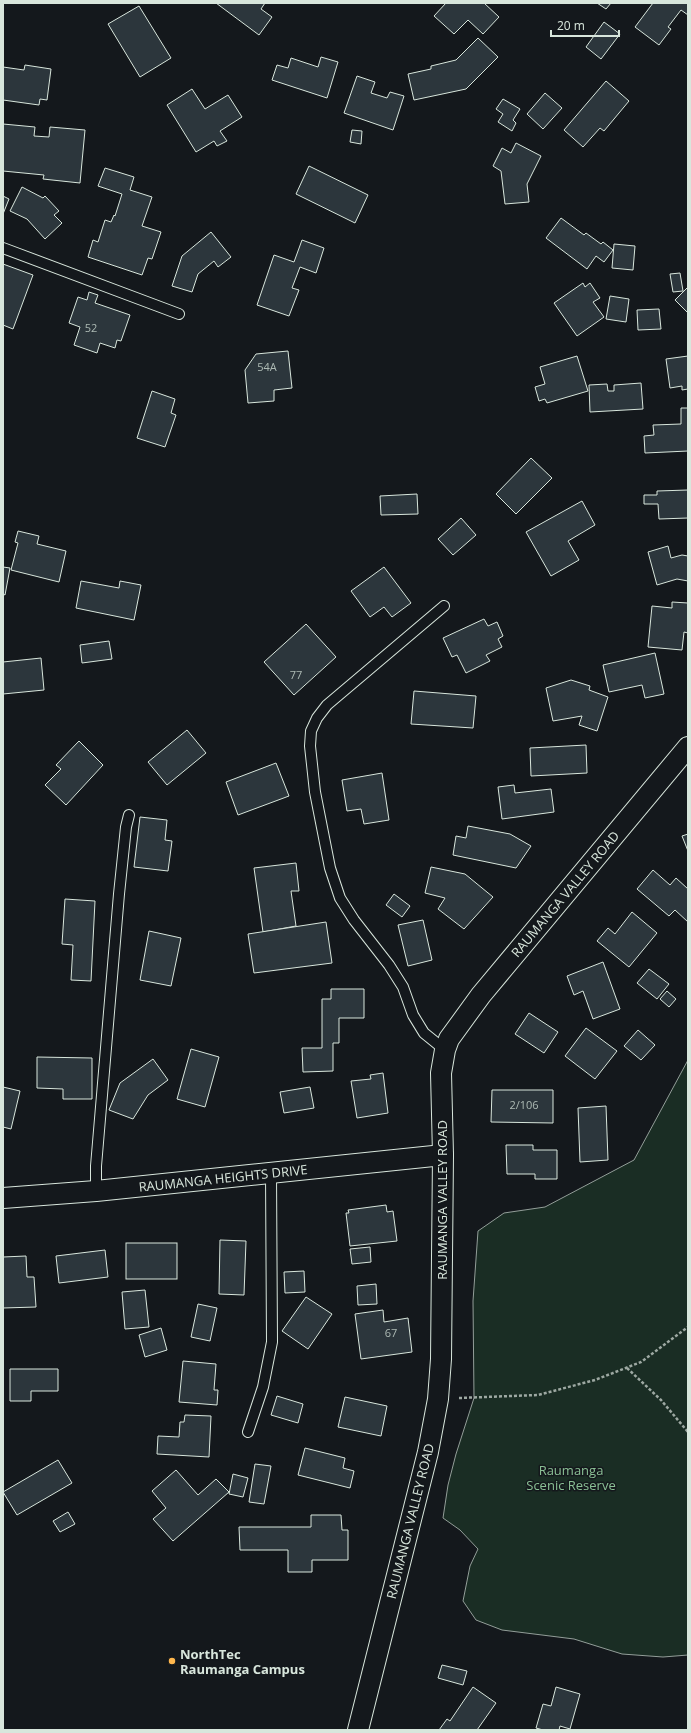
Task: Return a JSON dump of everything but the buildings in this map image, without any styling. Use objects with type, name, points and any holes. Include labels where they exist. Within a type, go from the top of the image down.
[{"type":"street","name":"RAUMANGA VALLEY ROAD","points":[[358,1730],[428,1452],[438,1399],[442,1359],[443,1155],[441,1073],[445,1050],[449,1039],[481,995],[688,747]]},
{"type":"street","name":"RAUMANGA HEIGHTS DRIVE","points":[[3,1198],[96,1191],[271,1174],[443,1155]]},
{"type":"lane","points":[[3,248],[179,314]]},
{"type":"lane","points":[[444,606],[327,705],[317,718],[311,731],[310,746],[315,792],[330,868],[340,898],[354,920],[389,965],[403,987],[413,1015],[424,1033],[445,1050]]},
{"type":"lane","points":[[96,1191],[96,1166],[119,894],[126,827],[129,815]]},
{"type":"lane","points":[[248,1432],[263,1387],[272,1342],[271,1174]]},
{"type":"path","points":[[438,1399],[538,1395],[595,1380],[641,1362],[688,1327]]},
{"type":"path","points":[[627,1368],[662,1400],[688,1432]]},
{"type":"green space","name":"Raumanga Scenic Reserve","points":[[688,1060],[688,1655],[663,1657],[622,1654],[574,1639],[502,1630],[476,1620],[463,1601],[470,1566],[478,1549],[460,1530],[443,1518],[448,1485],[456,1454],[474,1398],[473,1301],[478,1231],[504,1213],[545,1207],[634,1160]]},
{"type":"place","name":"NorthTec Raumanga Campus","points":[[172,1661]]}]
